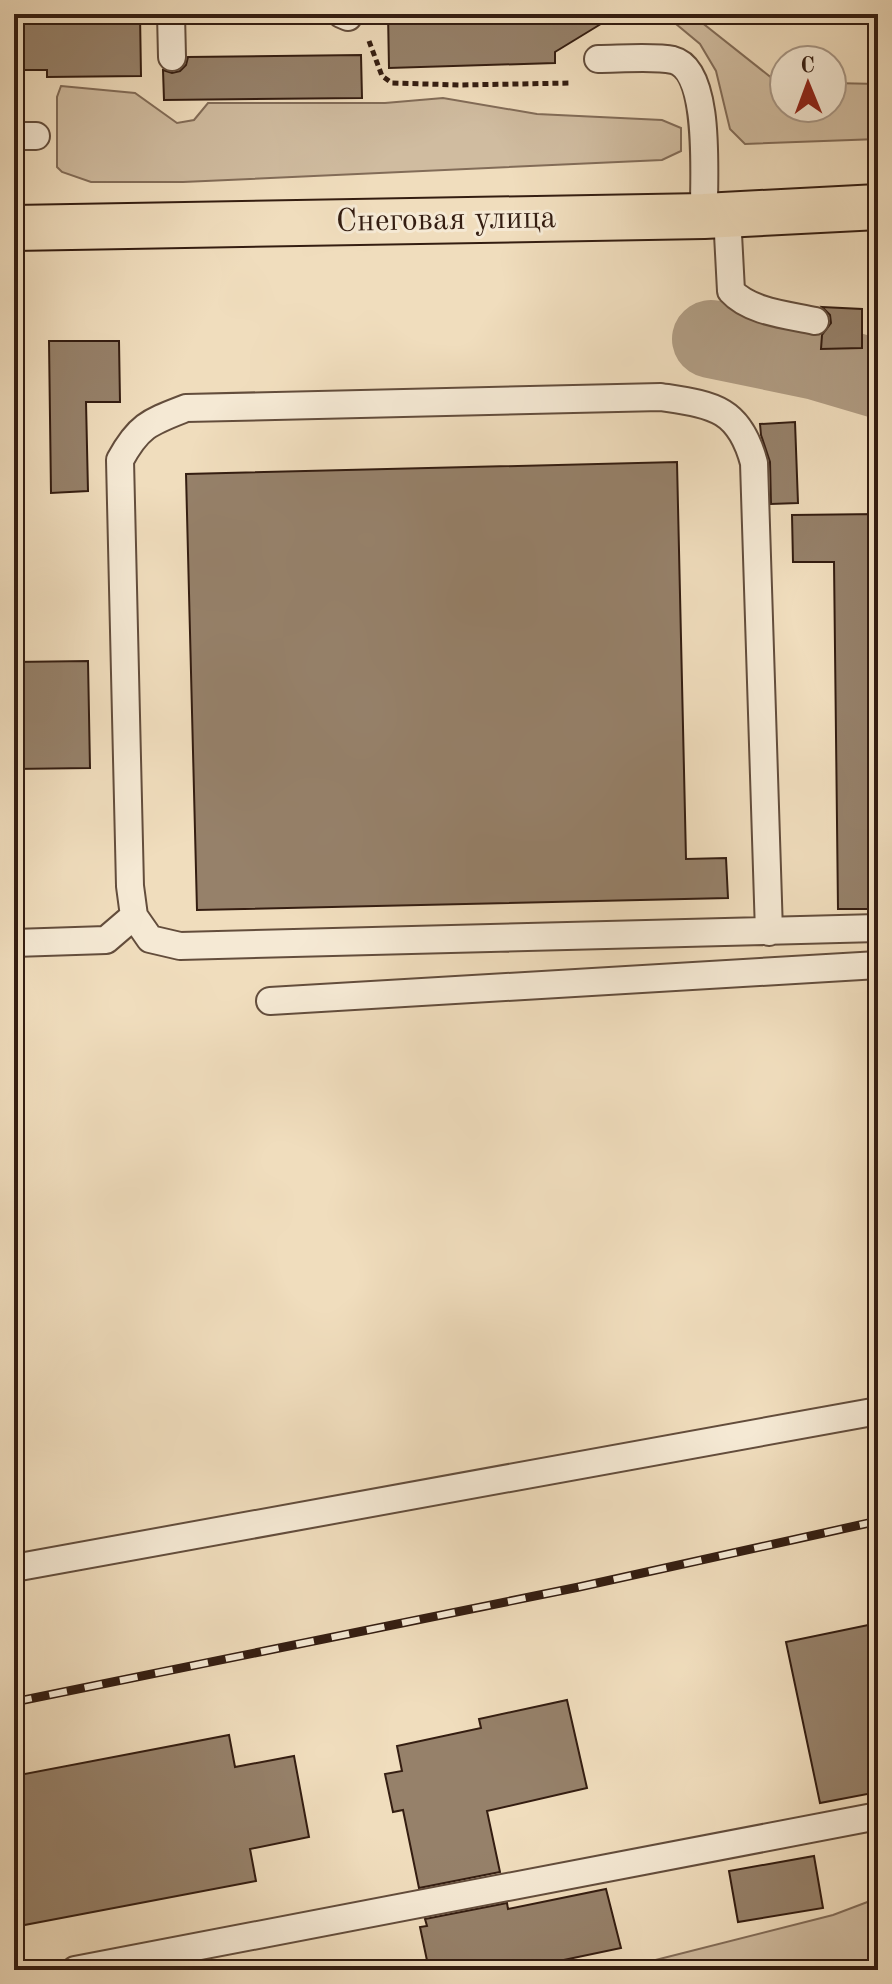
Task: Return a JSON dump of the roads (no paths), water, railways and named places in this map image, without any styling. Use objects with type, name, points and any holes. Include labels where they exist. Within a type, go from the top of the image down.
[{"type":"main road","name":"Снеговая улица","points":[[14,228],[716,216],[878,207]]},
{"type":"lane","points":[[171,14],[172,57]]},
{"type":"lane","points":[[593,70],[674,60],[688,70],[696,86],[731,291],[738,299],[753,306],[815,321]]},
{"type":"lane","points":[[769,932],[754,463],[748,441],[727,413],[703,403],[661,397],[186,408],[153,420],[132,437],[120,460],[130,886],[134,916],[150,939],[180,946],[769,932],[878,928]]},
{"type":"lane","points":[[14,943],[106,940],[134,916]]},
{"type":"lane","points":[[270,1001],[878,965]]},
{"type":"lane","points":[[14,1568],[878,1411]]},
{"type":"lane","points":[[75,1970],[878,1816]]},
{"type":"waterway","points":[[711,339],[817,361],[878,379]]},
{"type":"railway","points":[[14,1702],[579,1587],[878,1521]]}]
